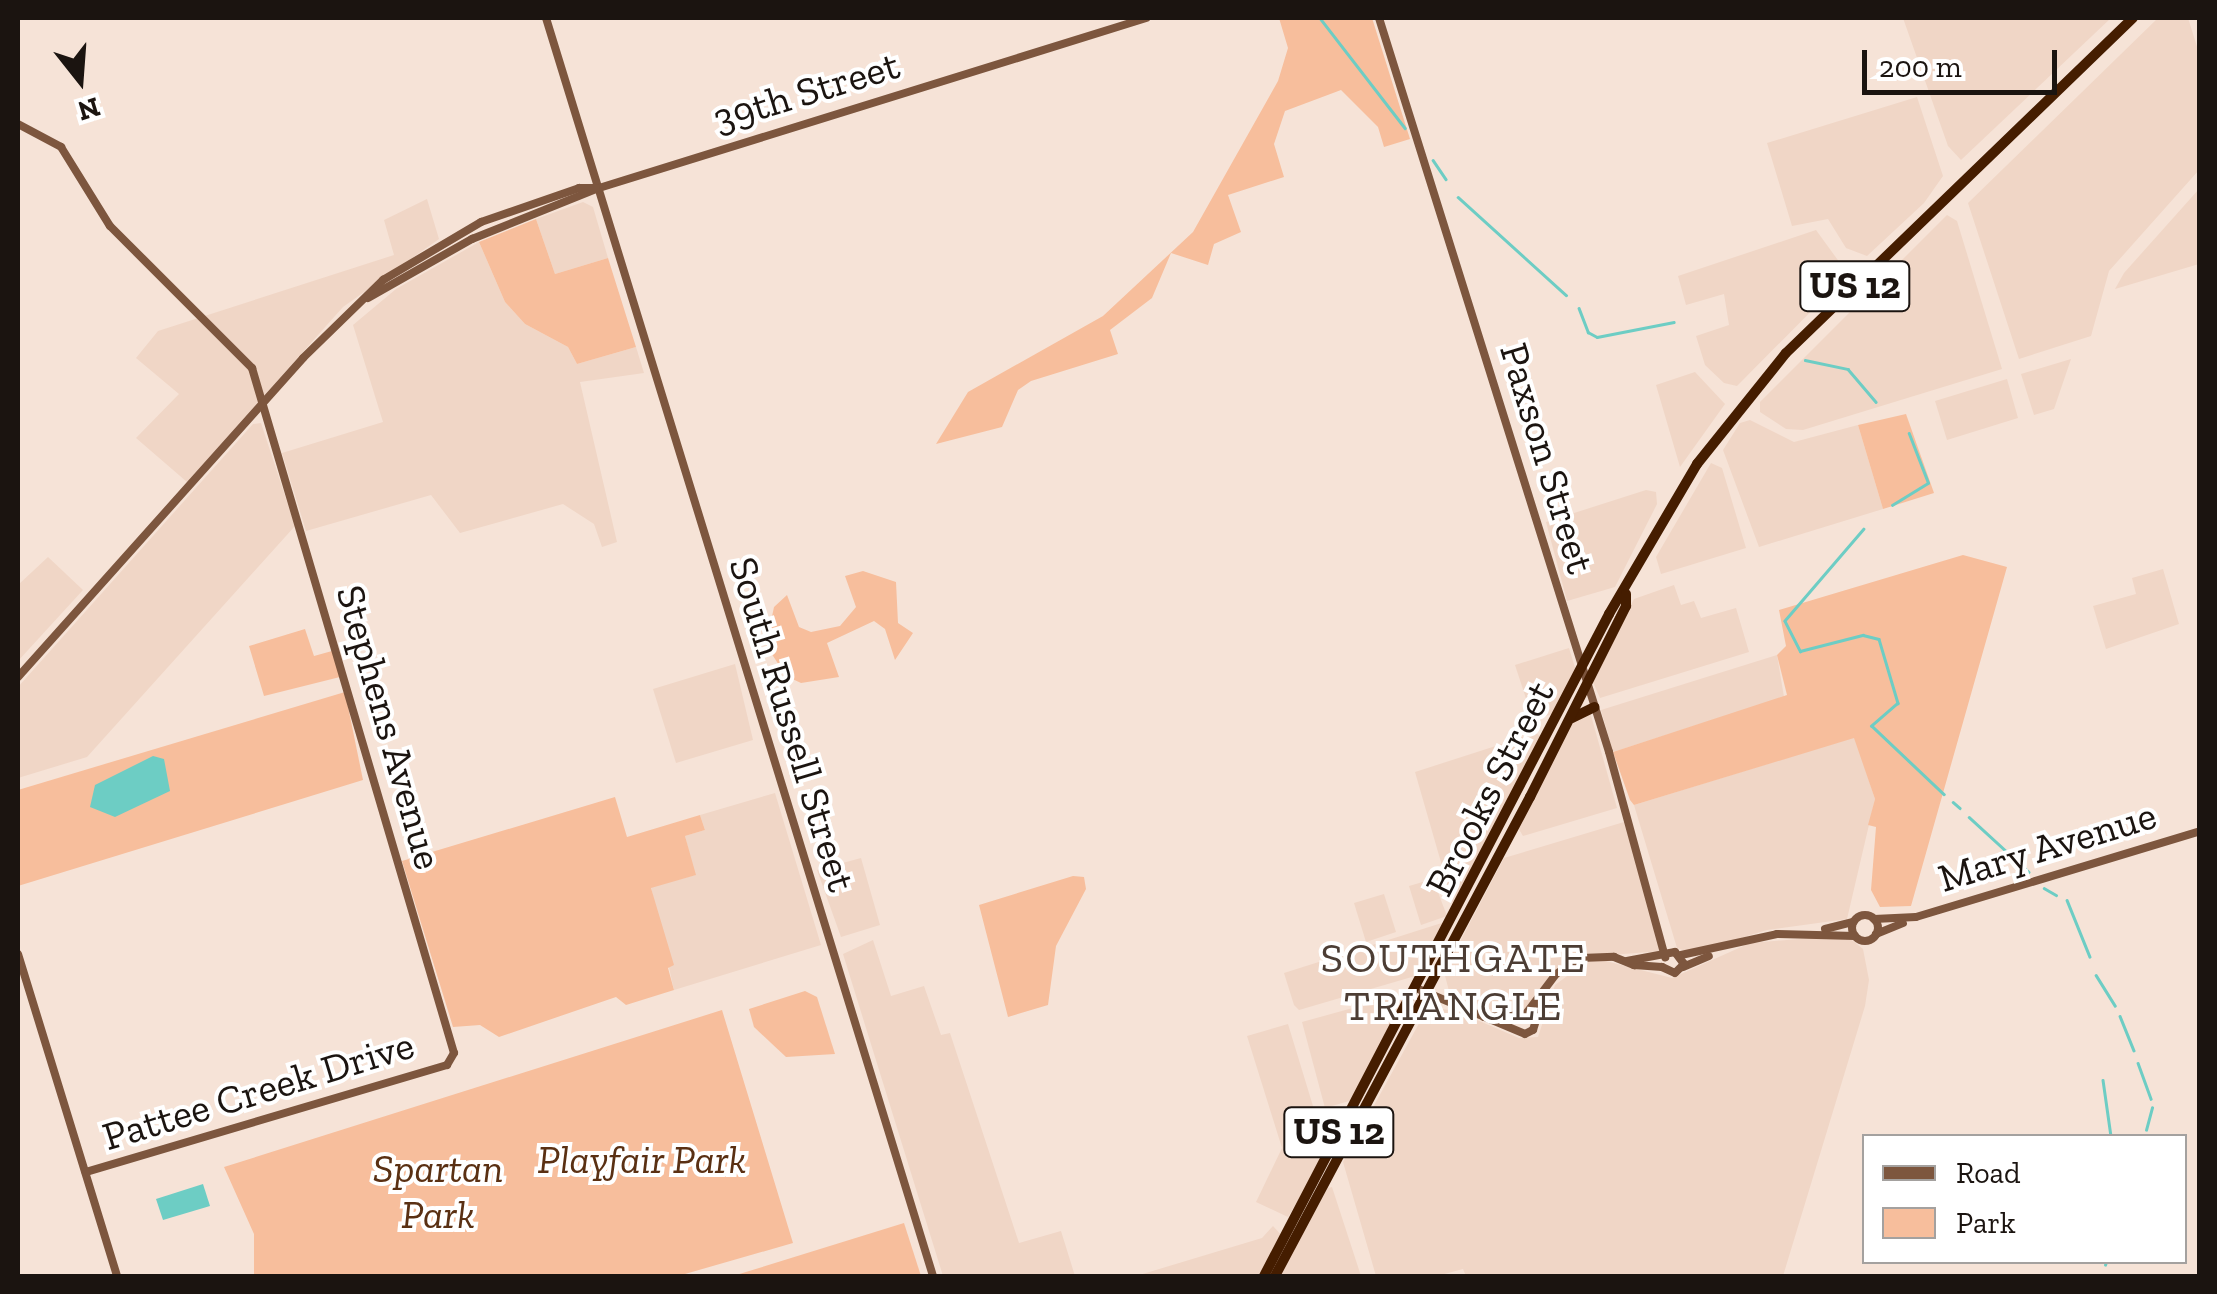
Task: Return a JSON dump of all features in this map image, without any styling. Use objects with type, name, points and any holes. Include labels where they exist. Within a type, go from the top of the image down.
[{"type":"highway","name":"Brooks Street","points":[[1276,1276],[1626,594],[1697,464],[1754,389],[2133,18]]},
{"type":"highway","name":"Brooks Street","points":[[1264,1276],[1568,722],[1585,676]]},
{"type":"highway","points":[[1568,722],[1596,708]]},
{"type":"street","name":"South Russell Street","points":[[546,18],[934,1276]]},
{"type":"street","name":"39th Street","points":[[598,188],[1146,18]]},
{"type":"street","name":"Paxson Street","points":[[1379,18],[1596,708],[1659,916],[1665,961]]},
{"type":"street","name":"Stephens Avenue","points":[[18,124],[62,147],[110,226],[240,349],[263,403],[454,1053],[447,1065]]},
{"type":"street","points":[[18,677],[263,403],[395,272],[481,222],[579,188],[598,188]]},
{"type":"street","points":[[368,298],[490,230],[598,188]]},
{"type":"street","points":[[412,272],[481,222]]},
{"type":"street","name":"Mary Avenue","points":[[1876,934],[1911,918],[2200,832]]},
{"type":"street","points":[[1517,1028],[1546,987],[1581,958],[1665,961],[1679,954],[1818,931],[1864,915],[1874,919],[1876,934],[1865,940],[1818,931]]},
{"type":"street","name":"Paxson Street","points":[[1659,916],[1683,967]]},
{"type":"street","name":"Mary Avenue","points":[[1874,919],[1911,918]]},
{"type":"street","points":[[1853,922],[1855,936]]},
{"type":"street","points":[[1665,961],[1674,973],[1724,949]]},
{"type":"street","points":[[18,954],[117,1276]]},
{"type":"street","points":[[1422,990],[1528,1033],[1535,1024],[1546,987]]},
{"type":"street","points":[[1484,1017],[1522,1016],[1535,1024]]},
{"type":"street","name":"Pattee Creek Drive","points":[[86,1172],[447,1065]]},
{"type":"shaded area","points":[[1903,18],[2111,18],[1961,160],[1948,146]]},
{"type":"shaded area","points":[[2158,18],[2188,18],[2199,53],[2199,170],[2109,271],[2091,336],[2019,359],[1968,203]]},
{"type":"shaded area","points":[[1917,97],[1943,176],[1924,203],[1867,256],[1846,248],[1828,219],[1792,226],[1767,143]]},
{"type":"shaded area","points":[[2199,189],[2199,264],[2115,289],[2124,273]]},
{"type":"shaded area","points":[[427,199],[439,239],[343,307],[187,482],[136,438],[179,394],[136,358],[158,331],[394,255],[384,220]]},
{"type":"shaded area","points":[[583,202],[593,207],[608,258],[555,274],[536,219]]},
{"type":"shaded area","points":[[1947,215],[1957,221],[2002,369],[1803,430],[1786,429],[1760,412],[1760,402]]},
{"type":"shaded area","points":[[1816,230],[1848,274],[1737,386],[1724,383],[1705,365],[1696,336],[1729,325],[1724,294],[1686,305],[1678,276]]},
{"type":"shaded area","points":[[479,242],[505,302],[525,324],[568,347],[577,364],[636,347],[644,373],[580,382],[617,542],[602,547],[594,524],[563,504],[460,533],[431,495],[306,531],[282,453],[383,422],[353,325],[396,289]]},
{"type":"shaded area","points":[[2071,359],[2054,409],[2034,415],[2021,374]]},
{"type":"shaded area","points":[[1695,372],[1725,404],[1680,467],[1656,385]]},
{"type":"shaded area","points":[[2007,379],[2018,418],[1947,440],[1935,401]]},
{"type":"shaded area","points":[[1750,420],[1794,442],[1858,425],[1883,509],[1759,547],[1723,450],[1740,423]]},
{"type":"shaded area","points":[[261,423],[295,526],[87,757],[18,778],[18,687],[253,424]]},
{"type":"shaded area","points":[[1711,463],[1722,468],[1746,548],[1661,574],[1656,557]]},
{"type":"shaded area","points":[[1646,490],[1656,492],[1657,504],[1615,587],[1567,601],[1546,522]]},
{"type":"shaded area","points":[[48,557],[83,590],[18,661],[18,585]]},
{"type":"shaded area","points":[[2163,569],[2179,624],[2106,649],[2093,606],[2136,594],[2132,578]]},
{"type":"shaded area","points":[[1674,585],[1681,605],[1694,601],[1701,618],[1736,608],[1749,652],[1600,698],[1592,680],[1634,599]]},
{"type":"shaded area","points":[[1569,648],[1576,671],[1559,712],[1533,720],[1515,665]]},
{"type":"shaded area","points":[[1777,655],[1784,697],[1613,752],[1601,710]]},
{"type":"shaded area","points":[[735,664],[753,740],[676,763],[653,689]]},
{"type":"shaded area","points":[[1590,712],[1617,808],[1523,836],[1517,826],[1576,714]]},
{"type":"shaded area","points":[[1536,733],[1542,737],[1453,904],[1415,772]]},
{"type":"shaded area","points":[[1855,737],[1875,799],[1847,919],[1767,930],[1692,953],[1677,948],[1634,805]]},
{"type":"shaded area","points":[[775,793],[821,945],[674,990],[651,887],[695,875],[685,836],[705,830],[700,815]]},
{"type":"shaded area","points":[[1624,822],[1662,951],[1571,958],[1527,1011],[1505,1016],[1449,991],[1444,972],[1504,858]]},
{"type":"shaded area","points":[[861,858],[880,925],[841,937],[817,870]]},
{"type":"shaded area","points":[[1433,879],[1447,916],[1421,925],[1409,886]]},
{"type":"shaded area","points":[[1384,894],[1396,932],[1366,942],[1354,903]]},
{"type":"shaded area","points":[[1448,921],[1422,974],[1299,1010],[1294,1005],[1284,973]]},
{"type":"shaded area","points":[[1846,935],[1863,949],[1869,980],[1865,1006],[1783,1276],[1466,1276],[1463,1269],[1437,1276],[1376,1276],[1343,1162],[1428,1007],[1456,1011],[1519,1038],[1538,1037],[1555,985],[1586,962],[1602,960],[1672,978],[1750,943]]},
{"type":"shaded area","points":[[873,940],[891,996],[924,986],[941,1035],[950,1033],[1019,1243],[1061,1231],[1075,1276],[943,1276],[843,954]]},
{"type":"shaded area","points":[[1407,993],[1356,1099],[1325,1108],[1302,1022]]},
{"type":"shaded area","points":[[1288,1024],[1327,1152],[1288,1217],[1256,1202],[1282,1148],[1247,1036]]},
{"type":"shaded area","points":[[1332,1187],[1361,1276],[1278,1276],[1328,1188]]},
{"type":"shaded area","points":[[1273,1226],[1282,1236],[1260,1276],[1136,1276],[1262,1238]]},
{"type":"green space","points":[[1279,18],[1372,18],[1410,139],[1384,147],[1378,127],[1341,90],[1285,111],[1274,144],[1284,177],[1228,195],[1241,232],[1214,244],[1208,265],[1171,253],[1152,298],[1110,330],[1118,354],[1031,381],[1018,390],[1002,427],[936,444],[968,392],[1103,316],[1193,232],[1278,81],[1288,48]]},
{"type":"green space","points":[[536,219],[555,274],[608,258],[636,347],[577,364],[568,347],[525,324],[505,302],[479,242]]},
{"type":"green space","points":[[1906,414],[1934,493],[1883,509],[1858,425]]},
{"type":"green space","points":[[1963,555],[2007,567],[1911,906],[1880,907],[1871,890],[1876,827],[1868,825],[1875,799],[1854,738],[1634,805],[1630,800],[1613,752],[1787,695],[1777,655],[1786,646],[1779,610]]},
{"type":"green space","points":[[863,571],[896,582],[898,623],[913,633],[895,660],[885,629],[874,621],[827,643],[839,677],[801,683],[786,676],[766,645],[774,607],[787,595],[799,627],[811,632],[840,626],[856,607],[845,576]]},
{"type":"green space","points":[[305,629],[314,656],[332,651],[340,677],[264,696],[249,646]]},
{"type":"green space","points":[[345,692],[363,780],[18,886],[18,790]]},
{"type":"green space","points":[[615,797],[627,837],[700,815],[705,830],[685,836],[696,875],[651,888],[674,965],[668,968],[674,990],[626,1005],[616,997],[499,1037],[480,1025],[453,1027],[402,861]]},
{"type":"green space","points":[[1073,876],[1084,877],[1086,889],[1056,946],[1048,1005],[1008,1017],[979,905]]},
{"type":"green space","points":[[805,991],[817,997],[835,1054],[786,1057],[754,1027],[749,1009]]},
{"type":"green space","points":[[722,1010],[793,1243],[678,1276],[254,1276],[254,1234],[224,1167]]},
{"type":"green space","points":[[904,1223],[921,1276],[733,1276]]},
{"type":"water","points":[[153,756],[164,759],[170,791],[115,817],[90,807],[95,785]]},
{"type":"water","points":[[203,1184],[210,1206],[163,1220],[156,1199]]},
{"type":"waterway","points":[[1320,18],[1405,128]]},
{"type":"waterway","points":[[1433,160],[1446,179]]},
{"type":"waterway","points":[[1458,197],[1566,295]]},
{"type":"waterway","points":[[1579,308],[1588,332],[1597,337],[1674,322]]},
{"type":"waterway","points":[[1805,360],[1848,369],[1876,402]]},
{"type":"waterway","points":[[1892,505],[1928,483],[1909,434]]},
{"type":"waterway","points":[[1864,529],[1785,621],[1800,651],[1863,635],[1879,639],[1898,703],[1872,726],[1944,794]]},
{"type":"waterway","points":[[1953,802],[1960,808]]},
{"type":"waterway","points":[[1969,817],[2029,872]]},
{"type":"waterway","points":[[2044,888],[2056,895]]},
{"type":"waterway","points":[[2067,900],[2090,957]]},
{"type":"waterway","points":[[2096,975],[2115,1006]]},
{"type":"waterway","points":[[2120,1016],[2134,1050]]},
{"type":"waterway","points":[[2138,1063],[2151,1099]]},
{"type":"waterway","points":[[2103,1080],[2111,1134]]},
{"type":"waterway","points":[[2146,1130],[2152,1108]]},
{"type":"district","name":"SOUTHGATE TRIANGLE","points":[[1454,982]]},
{"type":"park label","name":"Playfair Park","points":[[642,1159]]},
{"type":"park label","name":"Spartan Park","points":[[438,1191]]}]
